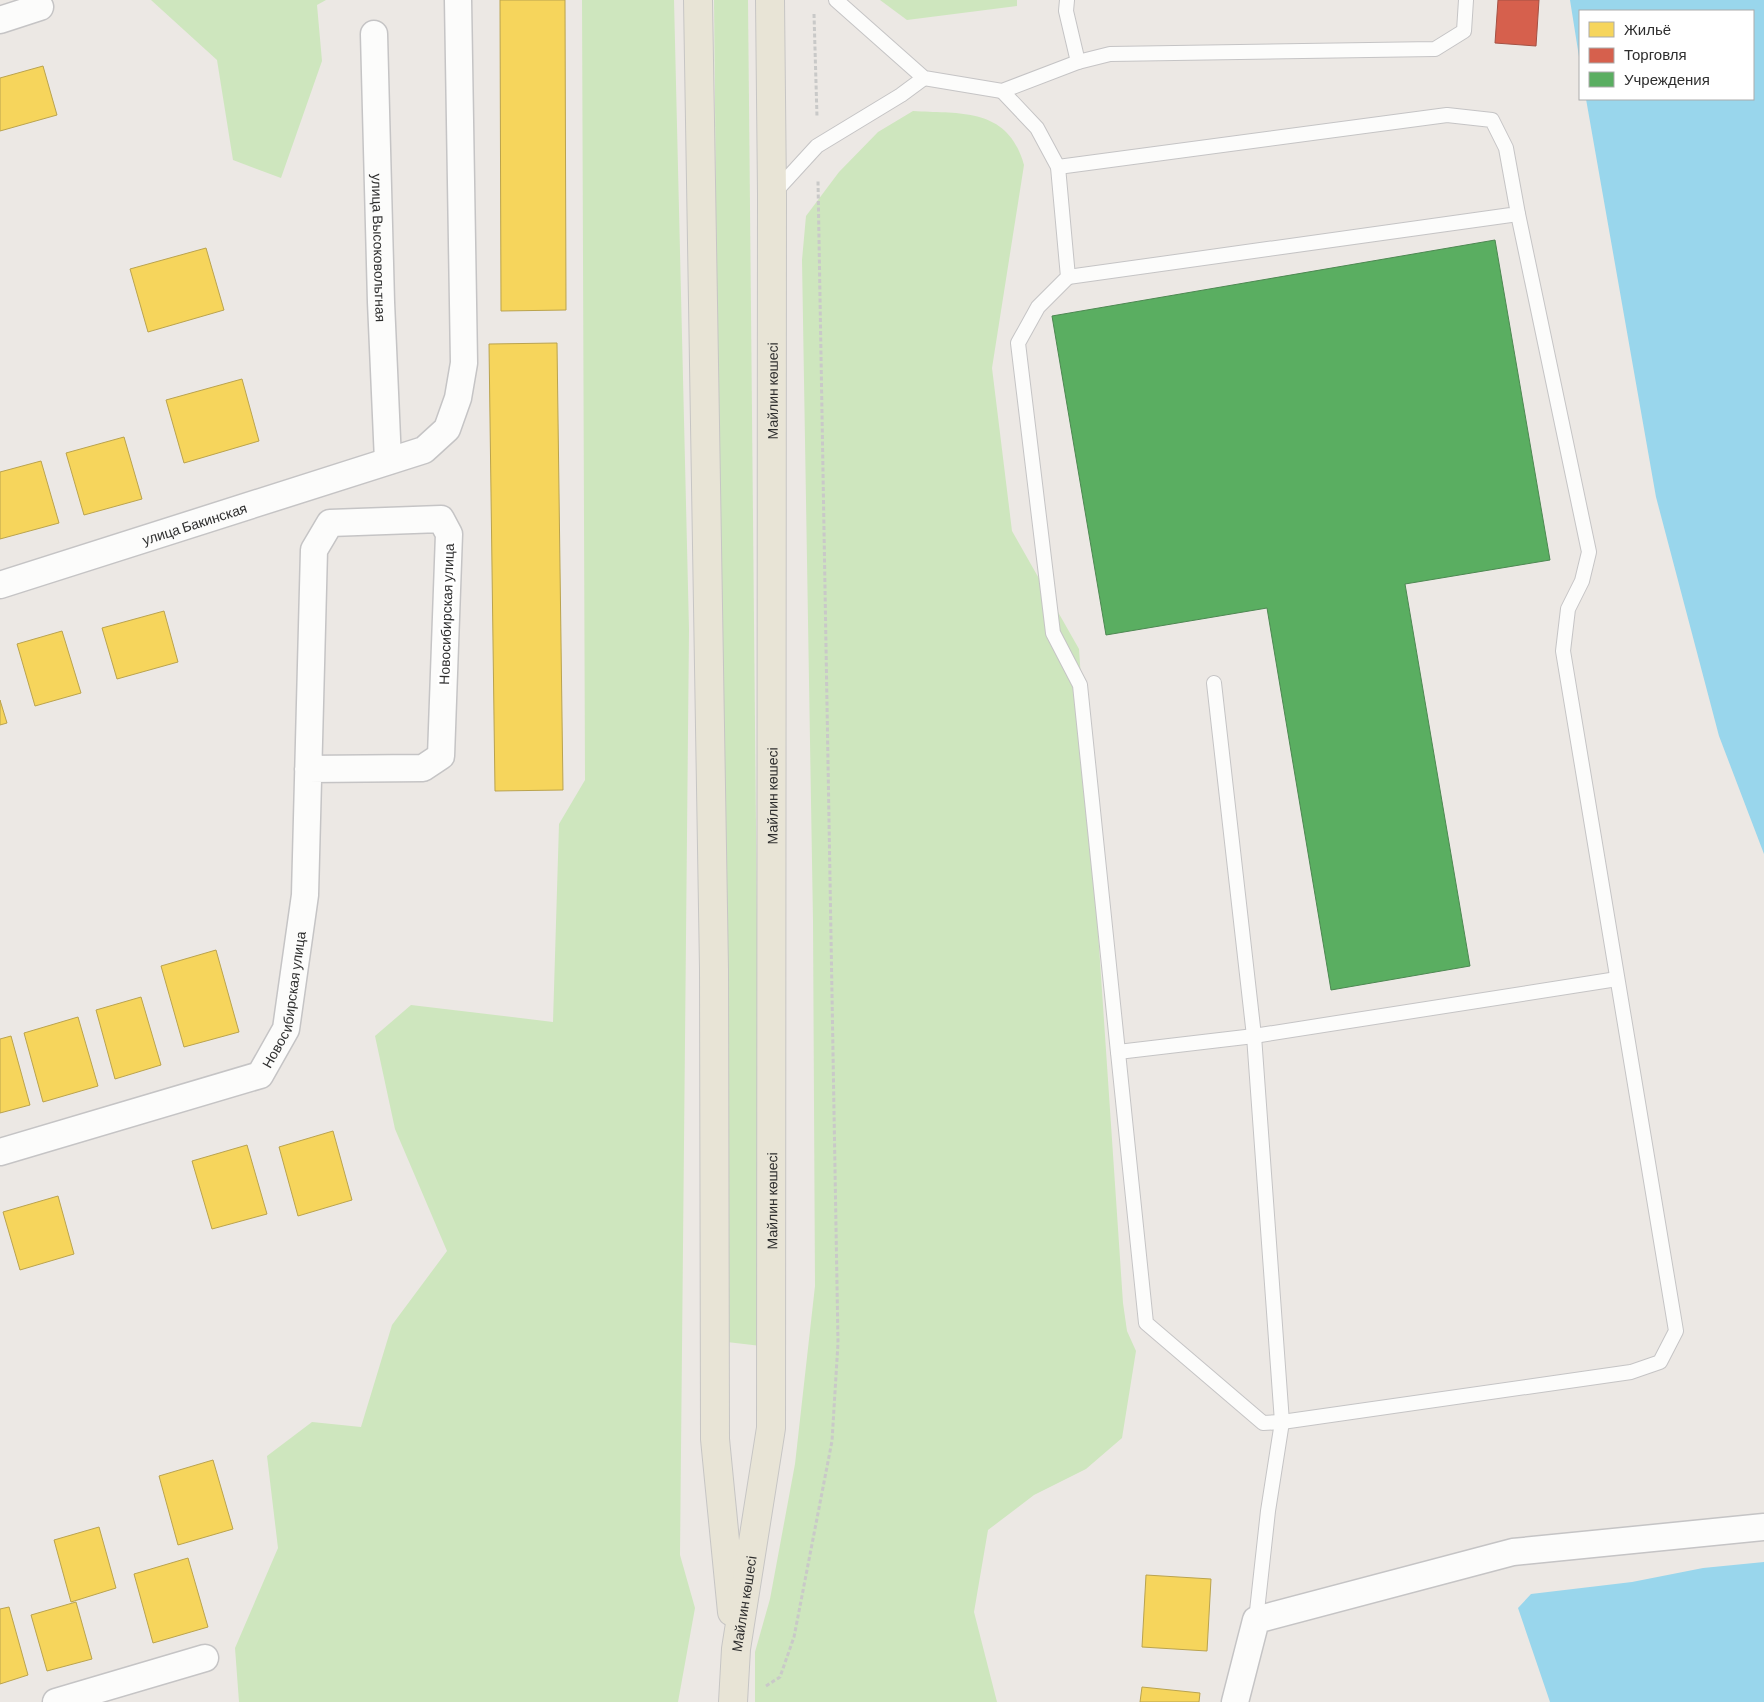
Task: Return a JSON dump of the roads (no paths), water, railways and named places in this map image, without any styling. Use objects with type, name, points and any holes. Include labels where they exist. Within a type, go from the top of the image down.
[{"type":"main road","name":"Майлин көшесі","points":[[698,0],[714,979],[715,1439],[736,1649]]},
{"type":"main road","name":"Майлин көшесі","points":[[736,1649],[771,1428],[772,196],[770,0]]},
{"type":"main road","points":[[734,1698],[736,1649]]},
{"type":"street","name":"улица Бакинская","points":[[0,585],[424,450],[446,429],[458,398],[464,363],[458,0]]},
{"type":"street","points":[[0,20],[40,7]]},
{"type":"street","name":"улица Высоковольтная","points":[[374,34],[381,302],[388,461]]},
{"type":"street","name":"Новосибирская улица","points":[[0,1152],[260,1074],[286,1029],[305,895],[308,769],[314,550],[330,523],[441,518],[448,534],[441,756],[423,768],[308,769]]},
{"type":"street","points":[[1235,1702],[1256,1620],[1514,1552],[1764,1527]]},
{"type":"street","points":[[56,1702],[205,1658]]},
{"type":"lane","points":[[836,0],[924,78],[1002,91],[1078,62],[1110,54],[1435,49],[1464,31],[1466,0]]},
{"type":"lane","points":[[1068,0],[1066,11],[1078,62]]},
{"type":"lane","points":[[772,196],[817,146],[878,110],[924,78]]},
{"type":"lane","points":[[1002,91],[1037,128],[1058,167],[1068,277]]},
{"type":"lane","points":[[1058,167],[1447,115],[1492,120],[1506,148],[1518,214],[1589,552],[1582,582],[1568,610],[1563,651],[1676,1331],[1660,1362],[1631,1372],[1282,1422],[1263,1423],[1146,1323],[1080,686],[1053,633],[1018,343],[1038,307],[1068,277],[1518,214]]},
{"type":"lane","points":[[1214,683],[1254,1036],[1282,1422],[1268,1511],[1256,1620]]},
{"type":"lane","points":[[1118,1052],[1254,1036],[1617,979]]},
{"type":"water","points":[[1570,0],[1764,0],[1764,854],[1719,736],[1656,497],[1586,100],[1754,100],[1754,10],[1579,10],[1579,57]]},
{"type":"water","points":[[1764,1562],[1764,1702],[1550,1702],[1518,1608],[1531,1594],[1632,1582],[1703,1568]]}]
